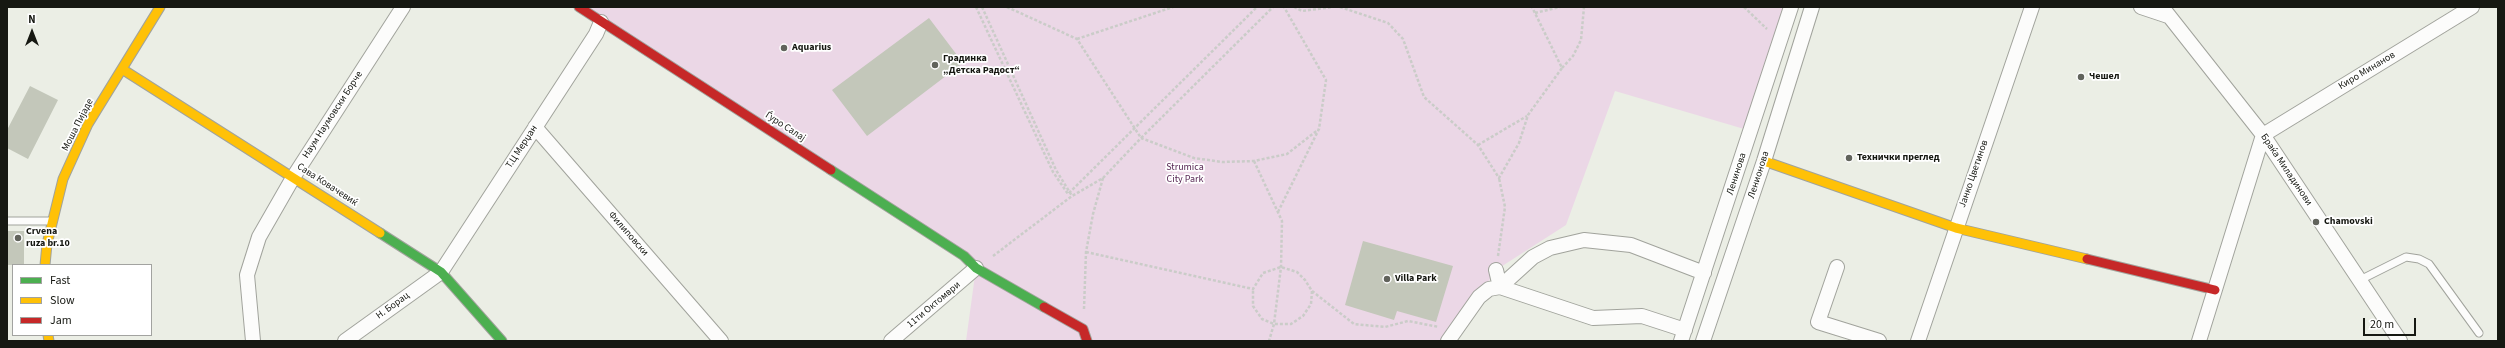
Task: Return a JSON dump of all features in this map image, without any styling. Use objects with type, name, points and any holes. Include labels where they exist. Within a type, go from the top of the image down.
[{"type":"street","name":"Моша Пијаде","points":[[45,264],[47,244],[54,221],[63,179],[88,124],[160,7]]},
{"type":"street","name":"Наум Наумовски Борче","points":[[253,341],[247,276],[259,237],[294,176],[403,7]]},
{"type":"street","name":"Ѓуро Салај","points":[[579,7],[964,256],[976,268],[1083,329]]},
{"type":"street","name":"Ленинова","points":[[1683,336],[1791,7]]},
{"type":"street","name":"Ленионова","points":[[1703,341],[1764,161],[1812,7]]},
{"type":"street","name":"Јанко Цветинов","points":[[1918,341],[2032,7]]},
{"type":"street","points":[[2141,7],[2165,12]]},
{"type":"street","name":"Киро Минанов","points":[[2263,135],[2472,7]]},
{"type":"street","name":"Браќа Миладинови","points":[[2165,12],[2263,135],[2400,341]]},
{"type":"street","name":"Т.Ц Мерџан","points":[[441,272],[596,34],[601,22]]},
{"type":"street","name":"Сава Ковачевиќ","points":[[122,69],[294,176],[441,272],[502,341]]},
{"type":"street","name":"Филиповски","points":[[535,127],[721,341]]},
{"type":"street","points":[[2199,341],[2263,135]]},
{"type":"street","points":[[1764,161],[1956,228],[2215,290]]},
{"type":"street","points":[[1500,287],[1534,257],[1550,248],[1584,240],[1631,245],[1704,273]]},
{"type":"street","points":[[1837,267],[1818,322],[1879,341]]},
{"type":"street","name":"11ти Октомври","points":[[891,341],[976,268]]},
{"type":"street","points":[[1496,270],[1500,287]]},
{"type":"street","name":"Н. Борац","points":[[345,341],[441,272]]},
{"type":"street","points":[[1451,337],[1479,297],[1489,289],[1500,287],[1593,318],[1642,316],[1683,336]]},
{"type":"street","points":[[1083,329],[1087,341]]},
{"type":"lane","points":[[7,221],[54,221]]},
{"type":"lane","points":[[2360,280],[2406,257],[2419,258],[2429,264],[2479,333]]},
{"type":"path","points":[[976,7],[1053,172],[1068,194],[1070,192]]},
{"type":"path","points":[[982,7],[1056,170],[1072,196]]},
{"type":"path","points":[[1007,7],[1015,9],[1077,39],[1141,138],[1194,158],[1222,162],[1254,161],[1287,154],[1319,129]]},
{"type":"path","points":[[1077,39],[1173,7]]},
{"type":"path","points":[[1070,192],[1257,7]]},
{"type":"path","points":[[976,268],[1072,196],[1103,178],[1141,138],[1273,7]]},
{"type":"path","points":[[1278,212],[1319,129],[1326,80],[1284,7]]},
{"type":"path","points":[[1294,7],[1302,11],[1333,7]]},
{"type":"path","points":[[1340,7],[1388,23],[1403,39],[1424,97],[1478,145],[1499,178],[1505,207],[1496,270]]},
{"type":"path","points":[[1532,7],[1562,68]]},
{"type":"path","points":[[1535,13],[1560,7]]},
{"type":"path","points":[[1499,178],[1519,142],[1528,115],[1562,68],[1573,56],[1581,40],[1584,7]]},
{"type":"path","points":[[1744,7],[1780,41]]},
{"type":"path","points":[[1478,145],[1528,115]]},
{"type":"path","points":[[1254,161],[1282,220],[1281,267],[1274,324],[1269,341]]},
{"type":"path","points":[[1083,329],[1086,252],[1093,214],[1103,178]]},
{"type":"path","points":[[1086,252],[1253,289]]},
{"type":"path","points":[[1312,291],[1310,304],[1303,316],[1291,324],[1274,324],[1262,319],[1253,306],[1253,289],[1263,273],[1281,267],[1297,272],[1312,291],[1354,324],[1385,327],[1408,321],[1451,337]]},
{"type":"green space","name":"Strumica City Park","points":[[579,7],[1791,7],[1751,131],[1615,91],[1566,225],[1496,270],[1448,341],[966,341],[976,268]]},
{"type":"building","points":[[929,18],[963,63],[867,136],[832,90]]},
{"type":"building","points":[[30,86],[58,100],[28,159],[7,148],[7,130]]},
{"type":"building","points":[[7,231],[24,231],[24,264],[7,265]]},
{"type":"building","points":[[1363,241],[1453,266],[1436,322],[1397,311],[1394,320],[1345,305]]},
{"type":"traffic: fast","points":[[831,170],[964,256],[976,268],[1044,307]]},
{"type":"traffic: fast","points":[[380,233],[441,272],[502,341]]},
{"type":"traffic: slow","points":[[45,264],[47,244],[63,179],[88,124],[160,7]]},
{"type":"traffic: slow","points":[[122,69],[380,233]]},
{"type":"traffic: slow","points":[[1764,161],[1956,228],[2087,259]]},
{"type":"traffic: slow","points":[[48,336],[49,341]]},
{"type":"traffic: jam","points":[[579,7],[831,170]]},
{"type":"traffic: jam","points":[[2087,259],[2215,290]]},
{"type":"traffic: jam","points":[[1044,307],[1083,329],[1087,341]]},
{"type":"place","name":"Aquarius","points":[[784,48]]},
{"type":"place","name":"Градинка „Детска Радост“","points":[[935,65]]},
{"type":"place","name":"Чешел","points":[[2081,77]]},
{"type":"place","name":"Технички преглед","points":[[1849,158]]},
{"type":"place","name":"Chamovski","points":[[2316,222]]},
{"type":"place","name":"Crvena ruza br.10","points":[[18,238]]},
{"type":"place","name":"Villa Park","points":[[1387,279]]}]
